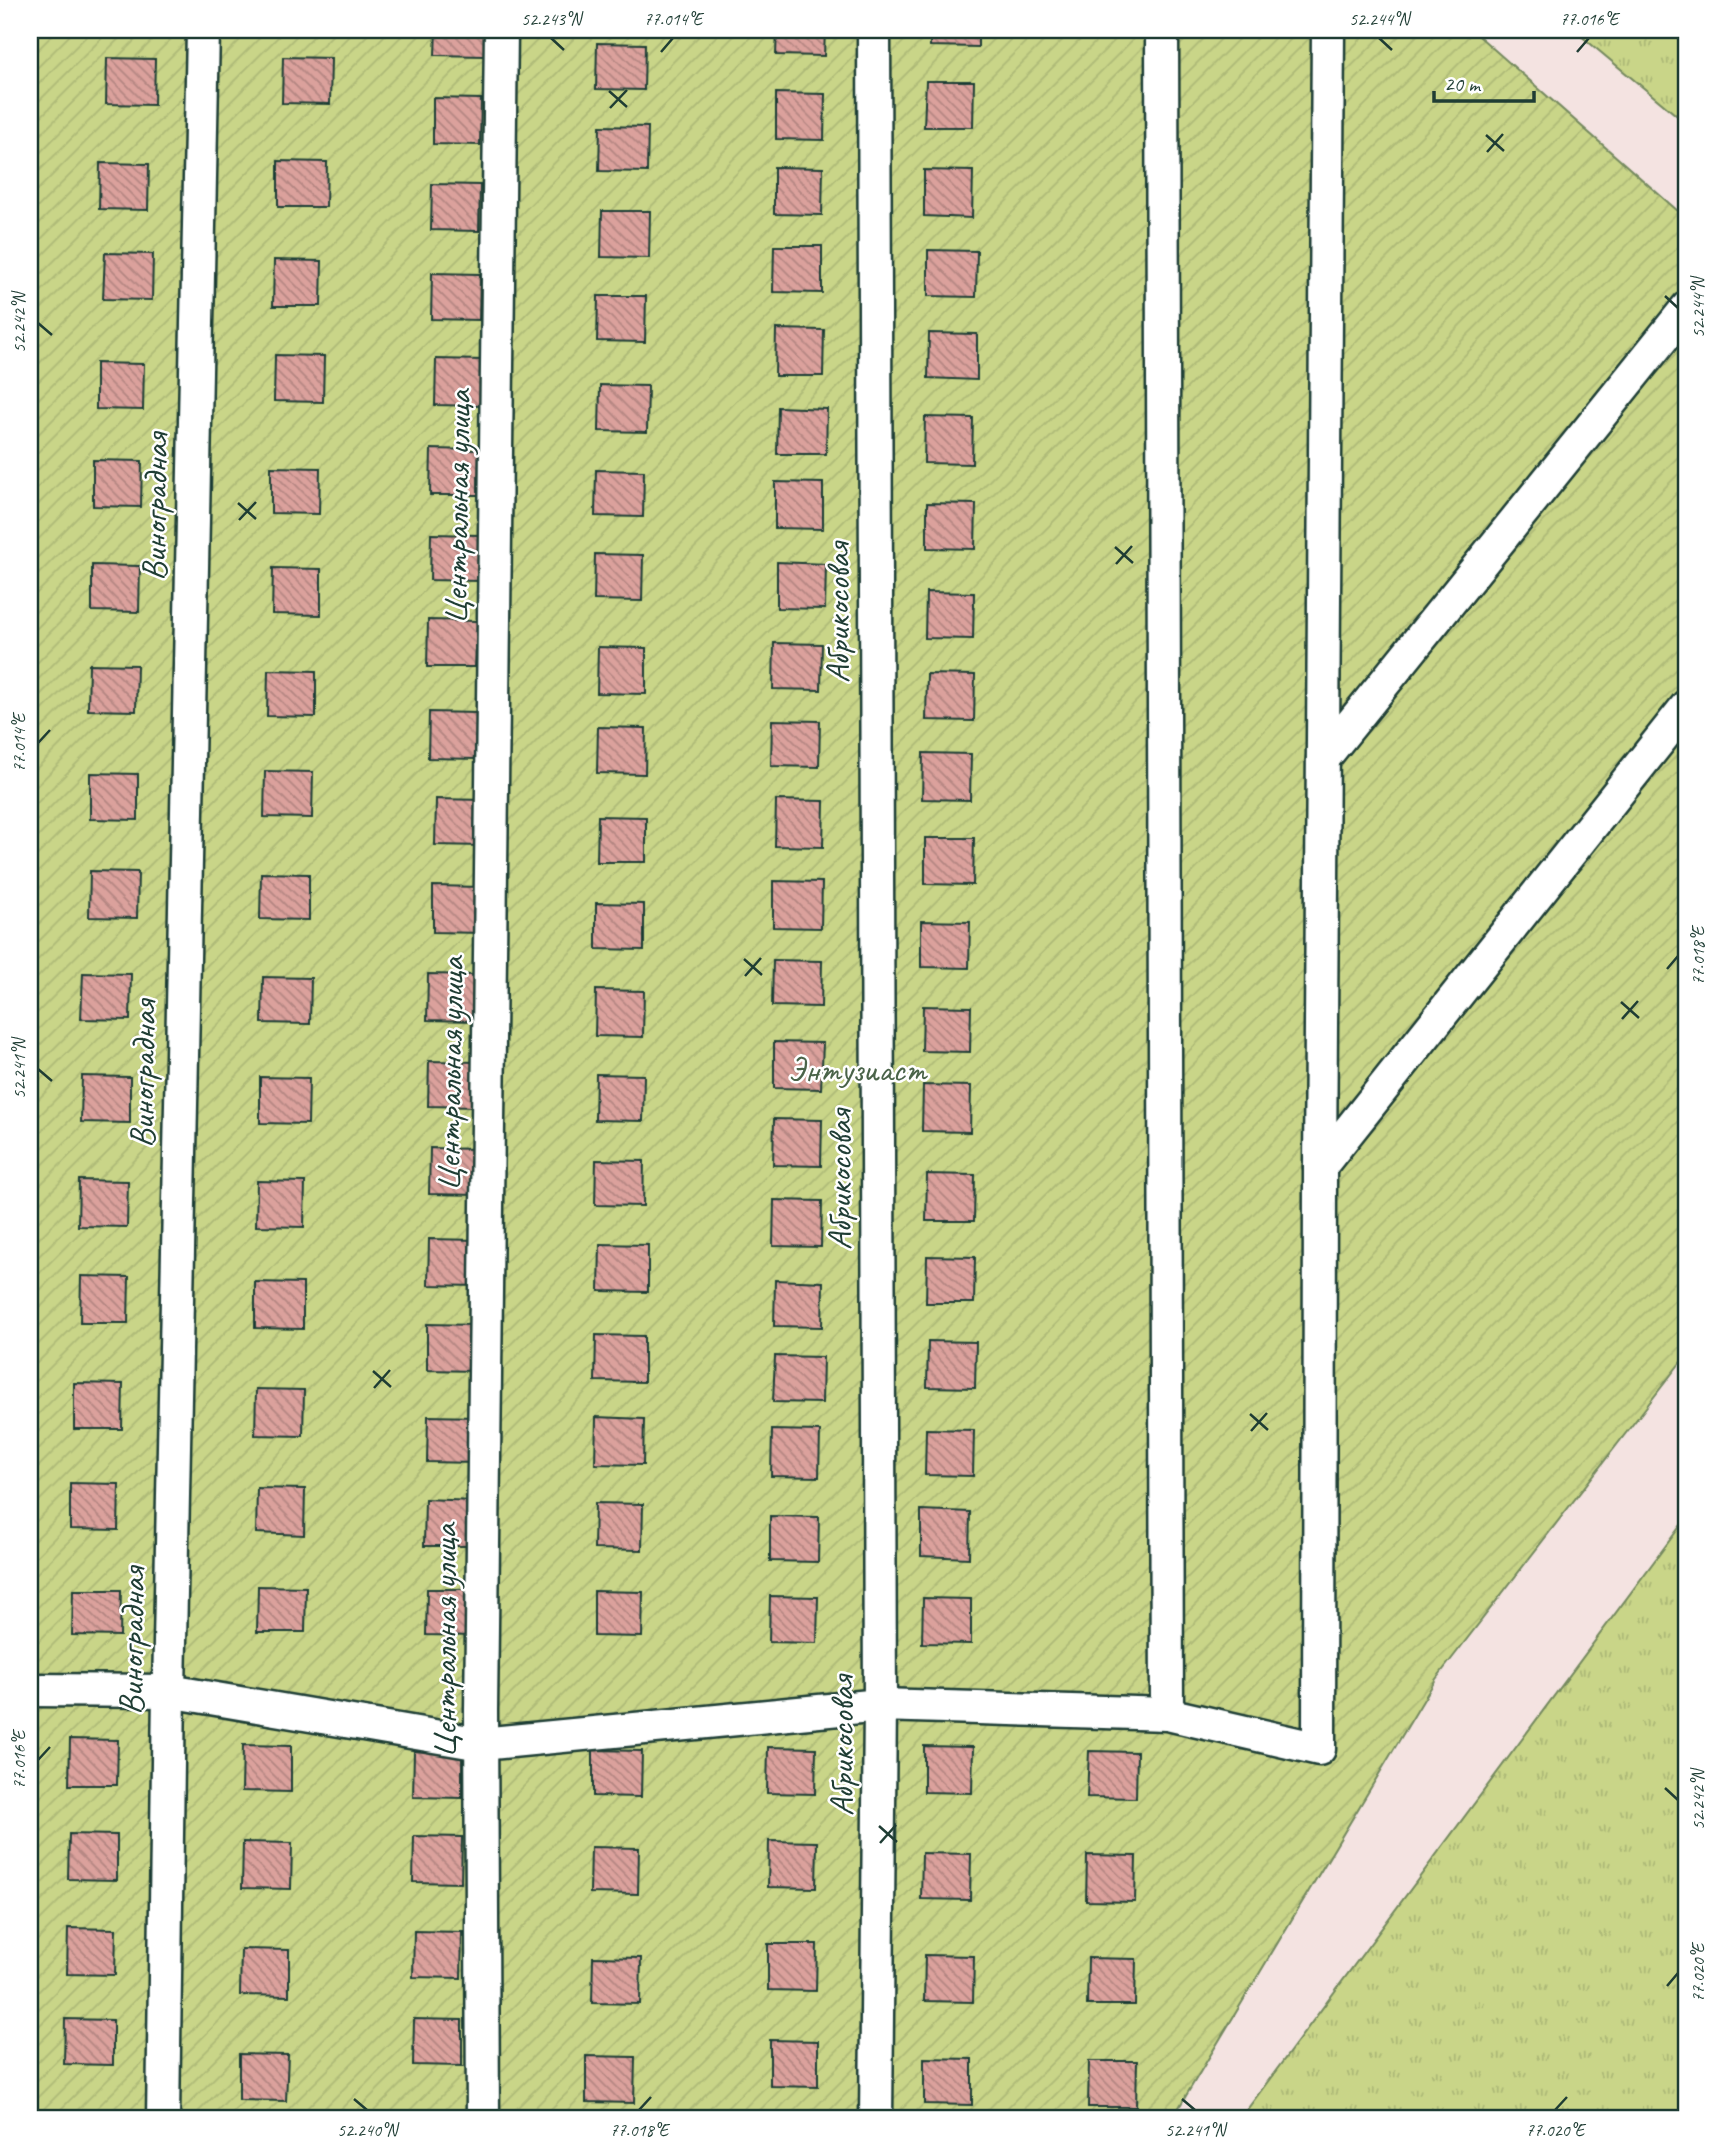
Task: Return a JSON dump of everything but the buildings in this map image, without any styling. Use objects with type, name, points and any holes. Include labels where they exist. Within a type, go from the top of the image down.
[{"type":"street","name":"Виноградная","points":[[163,2119],[169,1691],[203,30]]},
{"type":"street","name":"Центральная улица","points":[[483,2119],[481,1744],[501,30]]},
{"type":"street","name":"Абрикосовая","points":[[874,30],[880,1705],[876,2119]]},
{"type":"street","points":[[1162,30],[1167,1714]]},
{"type":"street","points":[[30,1690],[169,1691],[481,1744],[880,1705],[1167,1714],[1319,1749],[1328,30]]},
{"type":"street","points":[[1323,759],[1687,308]]},
{"type":"street","points":[[1320,1167],[1687,706]]},
{"type":"green space","name":"Энтузиаст","points":[[30,30],[1472,30],[1687,219],[1687,1354],[1436,1679],[1172,2119],[30,2119]]},
{"type":"green space","points":[[1574,30],[1687,30],[1687,124]]},
{"type":"green space","points":[[1687,1517],[1687,2119],[1240,2119]]}]
